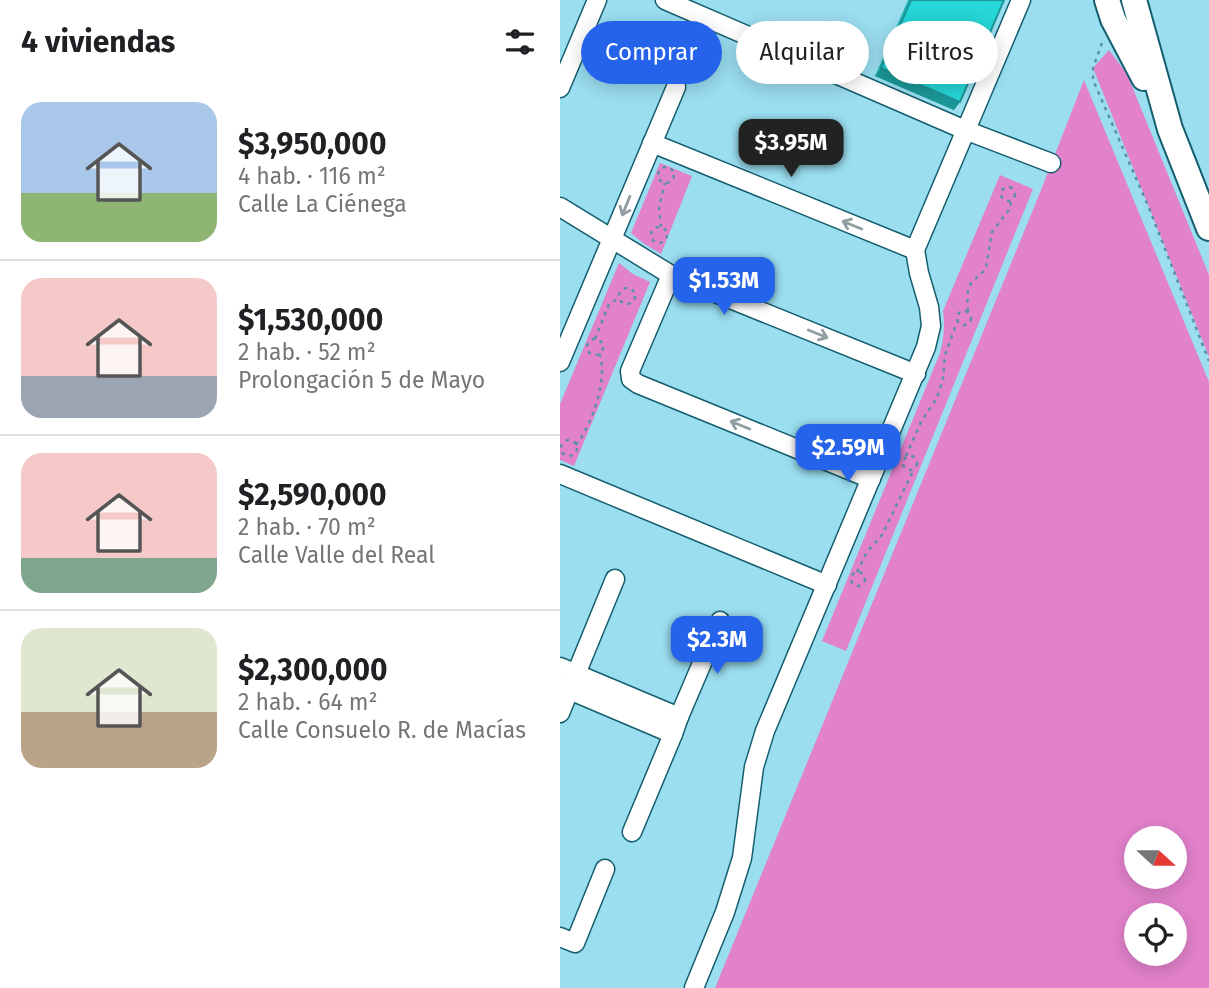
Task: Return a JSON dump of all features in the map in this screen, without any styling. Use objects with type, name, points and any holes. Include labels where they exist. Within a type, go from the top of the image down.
[{"type":"street","points":[[561,85],[597,0]]},
{"type":"street","points":[[665,0],[965,130],[1051,163]]},
{"type":"street","points":[[694,988],[725,912],[742,858],[754,767],[765,732],[926,347],[931,326],[929,307],[915,250],[1021,0]]},
{"type":"street","points":[[1134,0],[1170,129]]},
{"type":"street","points":[[1111,11],[1170,129],[1209,228]]},
{"type":"street","points":[[560,361],[676,87]]},
{"type":"street","points":[[652,143],[915,250]]},
{"type":"street","points":[[560,207],[671,275],[916,374]]},
{"type":"street","points":[[671,275],[630,371],[631,379],[871,479]]},
{"type":"street","points":[[560,474],[827,585]]},
{"type":"street","points":[[560,713],[566,679],[615,579]]},
{"type":"street","points":[[632,832],[720,621]]},
{"type":"street","points":[[566,679],[676,725]]},
{"type":"street","points":[[560,937],[575,943],[605,869]]},
{"type":"path","points":[[1111,11],[1093,68],[1093,80],[1149,208],[1209,361]]},
{"type":"path","points":[[668,167],[674,175],[672,180],[665,183],[659,179],[658,174],[661,169],[668,167]]},
{"type":"path","points":[[661,228],[660,203],[665,183]]},
{"type":"path","points":[[1007,187],[1015,193],[1010,201],[1003,200],[1000,195],[1007,187]]},
{"type":"path","points":[[957,322],[963,326],[970,322],[968,289],[986,268],[992,232],[1011,207],[1010,201]]},
{"type":"path","points":[[661,228],[667,235],[665,240],[658,243],[651,234],[654,229],[661,228]]},
{"type":"path","points":[[626,288],[634,293],[633,301],[629,303],[624,303],[620,298],[621,290],[626,288]]},
{"type":"path","points":[[599,353],[592,354],[587,348],[590,341],[595,339],[609,304],[620,298]]},
{"type":"path","points":[[914,469],[907,470],[903,460],[921,422],[937,398],[943,379],[945,355],[957,322],[956,317],[962,310],[968,312]]},
{"type":"path","points":[[576,445],[571,440],[566,441],[562,452],[566,455],[574,454],[591,416],[601,383],[603,366],[599,353],[602,344],[595,339]]},
{"type":"path","points":[[857,572],[862,573],[866,579],[863,585],[858,587],[853,585],[851,578],[867,552],[882,535],[917,465],[915,458],[906,456]]},
{"type":"shaded area","points":[[1109,50],[1127,74],[1209,275],[1209,357],[1093,68]]},
{"type":"shaded area","points":[[1084,80],[1209,382],[1209,988],[715,988]]},
{"type":"shaded area","points":[[660,163],[692,176],[661,254],[631,233]]},
{"type":"shaded area","points":[[1000,175],[1033,189],[846,651],[822,641],[940,353],[944,332],[943,311]]},
{"type":"shaded area","points":[[619,263],[650,282],[574,466],[560,460],[560,404]]},
{"type":"building","points":[[911,0],[1004,0],[995,21],[902,21]]},
{"type":"building","points":[[918,84],[968,84],[960,102]]}]
